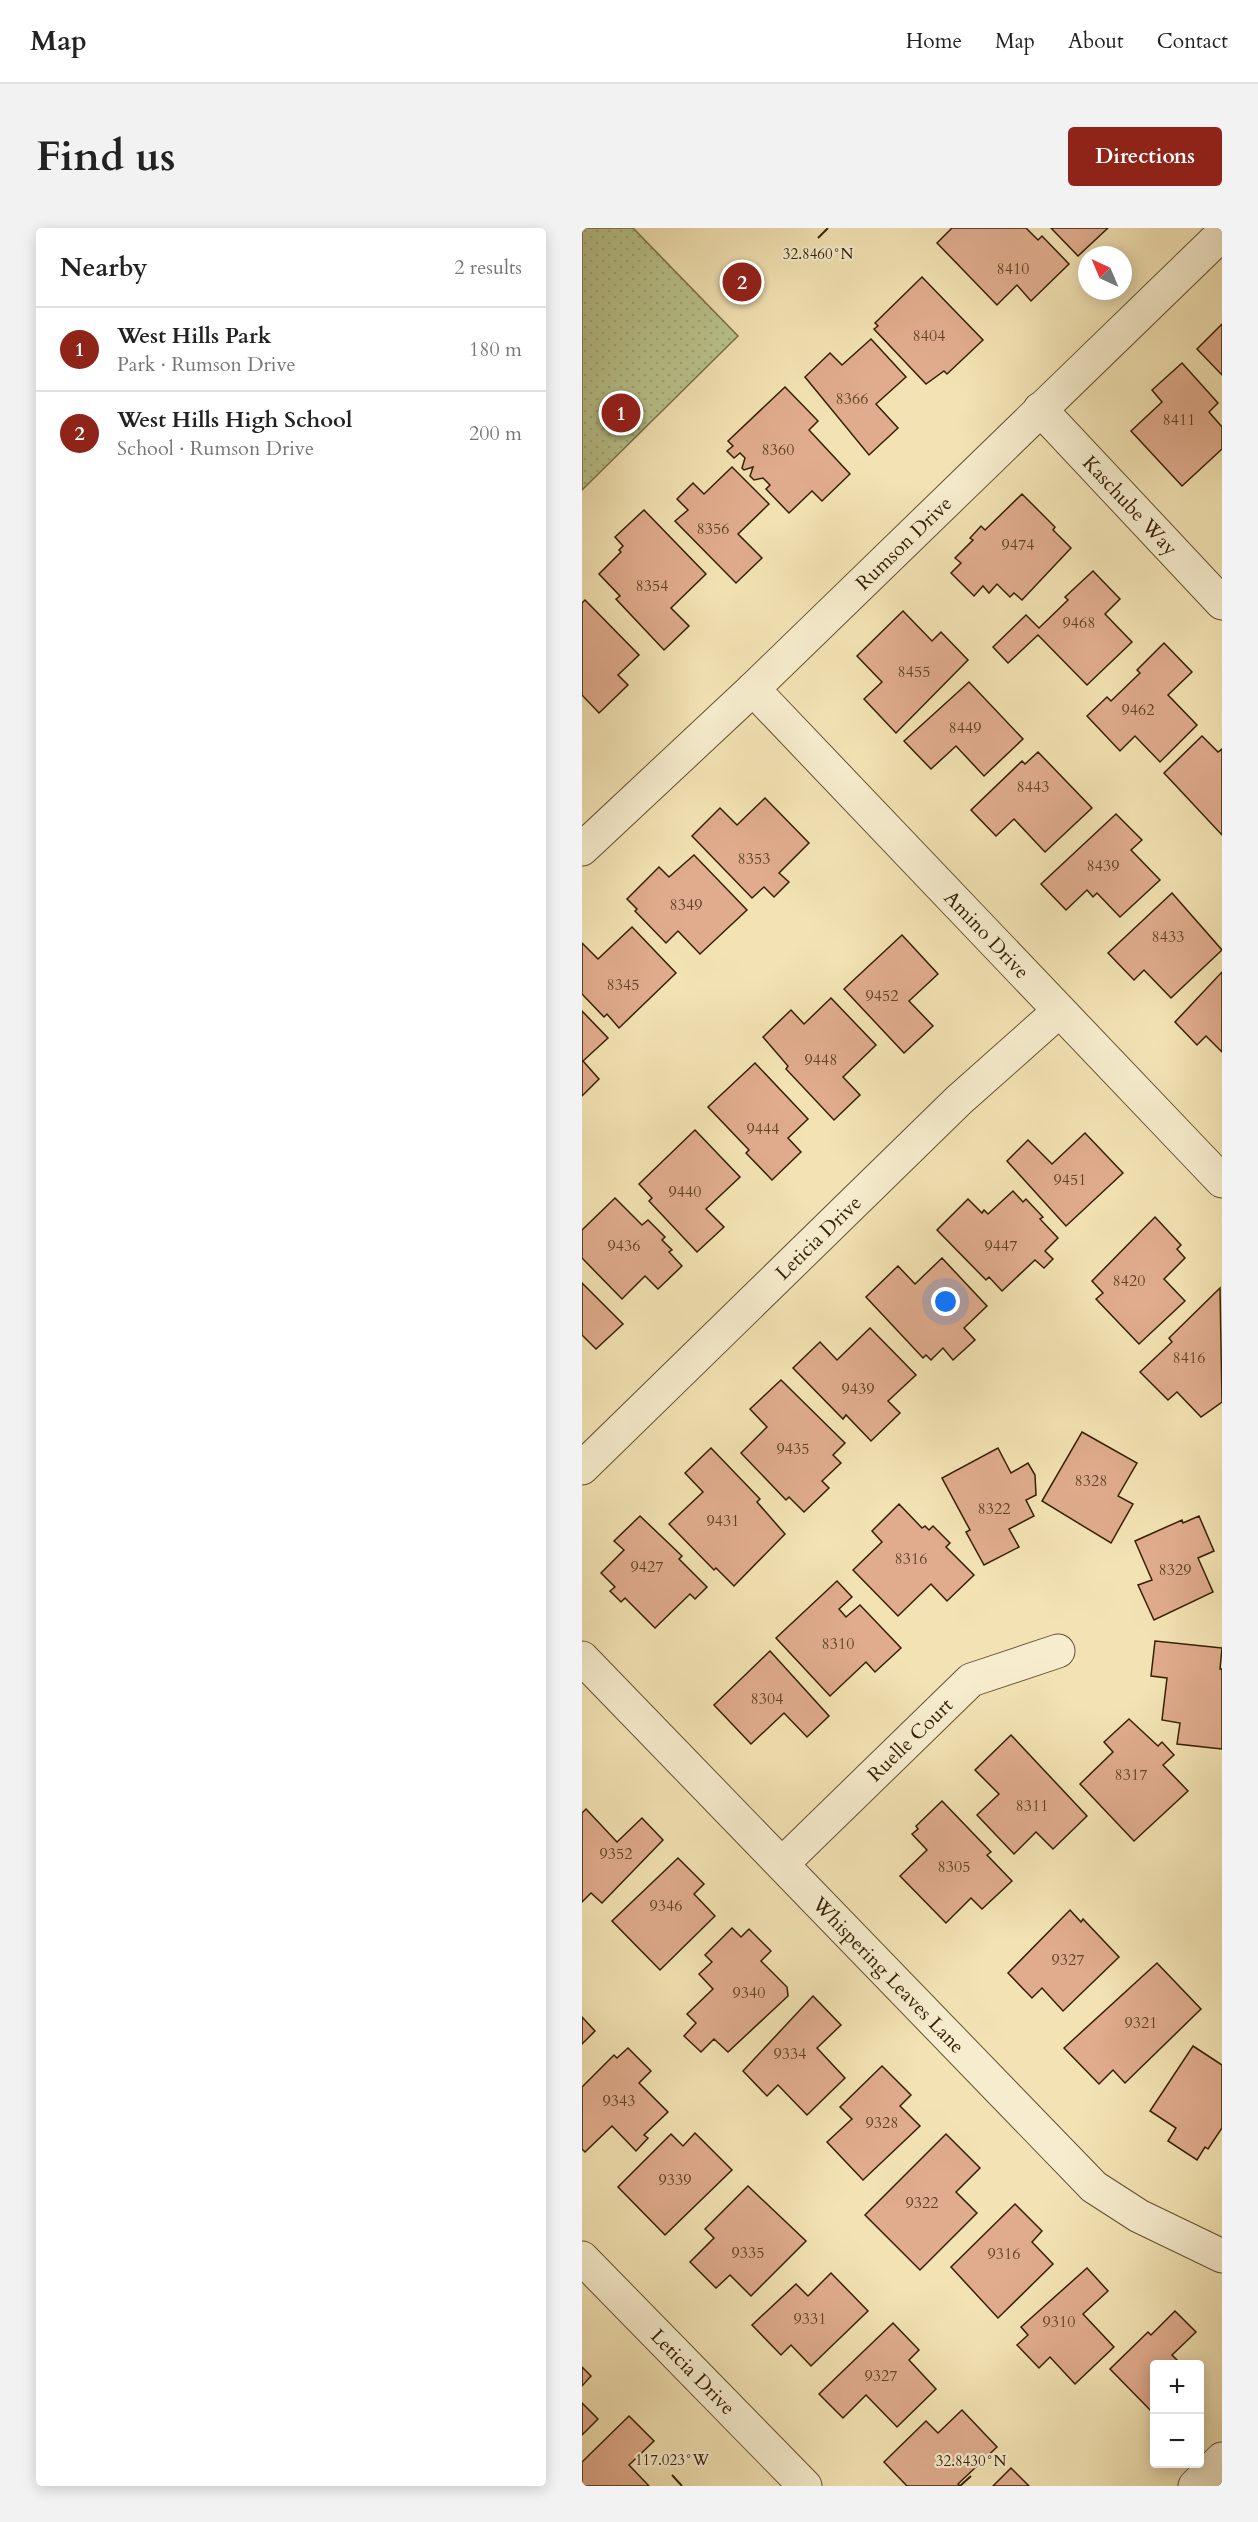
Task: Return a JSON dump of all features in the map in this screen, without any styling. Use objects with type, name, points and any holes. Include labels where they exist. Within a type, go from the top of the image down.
[{"type":"street","name":"Rumson Drive","points":[[582,849],[753,689],[1222,234]]},
{"type":"street","name":"Kaschube Way","points":[[1040,409],[1222,603]]},
{"type":"street","name":"Amino Drive","points":[[753,689],[1058,1012],[1222,1181]]},
{"type":"street","name":"Leticia Drive","points":[[582,1468],[958,1100],[1058,1012]]},
{"type":"street","name":"Ruelle Court","points":[[783,1863],[971,1680],[1058,1652]]},
{"type":"street","name":"Whispering Leaves Lane","points":[[582,1658],[783,1863],[1094,2187],[1139,2216],[1222,2256]]},
{"type":"street","name":"Leticia Drive","points":[[582,2258],[805,2486]]},
{"type":"street","points":[[1195,2486],[1222,2460]]},
{"type":"green space","points":[[582,228],[633,228],[738,336],[582,490]]},
{"type":"building","points":[[952,228],[1026,228],[1038,240],[1042,236],[1069,264],[1031,301],[1017,285],[997,305],[937,243]]},
{"type":"building","points":[[1051,228],[1108,228],[1089,246],[1078,246],[1078,256]]},
{"type":"building","points":[[922,277],[983,340],[947,374],[944,371],[926,384],[874,329],[878,326],[875,323]]},
{"type":"building","points":[[1222,324],[1222,375],[1197,349]]},
{"type":"building","points":[[871,339],[906,377],[876,404],[898,428],[869,455],[805,377],[830,353],[842,365]]},
{"type":"building","points":[[1182,363],[1218,403],[1209,412],[1222,427],[1222,449],[1182,486],[1131,431],[1162,402],[1152,390]]},
{"type":"building","points":[[785,387],[818,421],[809,430],[850,474],[822,501],[812,491],[789,513],[766,489],[770,485],[763,478],[754,480],[750,476],[753,467],[744,470],[742,468],[745,458],[740,453],[734,458],[727,451],[733,446],[728,441]]},
{"type":"building","points":[[732,467],[769,504],[738,534],[762,558],[736,583],[675,521],[688,510],[677,499],[693,483],[704,494]]},
{"type":"building","points":[[1022,494],[1055,527],[1053,530],[1071,548],[1022,600],[1014,593],[1010,597],[997,584],[989,593],[983,586],[974,596],[951,573],[961,563],[955,558],[973,540],[970,538],[981,526],[985,530]]},
{"type":"building","points":[[644,510],[706,574],[671,608],[689,626],[664,650],[616,599],[620,596],[599,574],[621,552],[619,550],[623,546],[615,537]]},
{"type":"building","points":[[1093,571],[1120,599],[1105,614],[1132,642],[1087,685],[1038,635],[1008,663],[993,647],[1026,615],[1039,628],[1068,600],[1065,597]]},
{"type":"building","points":[[585,600],[639,655],[618,675],[628,685],[599,713],[582,695],[582,603]]},
{"type":"building","points":[[903,611],[932,641],[941,632],[968,660],[896,733],[864,699],[882,682],[857,656]]},
{"type":"building","points":[[1164,643],[1192,672],[1168,695],[1197,725],[1160,762],[1135,736],[1120,751],[1087,716],[1107,697],[1111,701],[1140,673],[1137,670]]},
{"type":"building","points":[[969,682],[1023,739],[984,776],[956,746],[931,769],[904,741]]},
{"type":"building","points":[[1202,736],[1218,752],[1222,749],[1222,835],[1164,773]]},
{"type":"building","points":[[1038,752],[1092,808],[1045,852],[1014,819],[996,836],[971,810],[1022,761],[1025,764]]},
{"type":"building","points":[[765,798],[809,843],[779,873],[789,882],[774,897],[764,887],[752,898],[692,836],[720,808],[737,825]]},
{"type":"building","points":[[1116,814],[1142,840],[1131,850],[1160,880],[1120,917],[1097,893],[1093,897],[1087,890],[1066,910],[1041,884]]},
{"type":"building","points":[[694,855],[747,910],[700,954],[678,931],[666,943],[635,911],[637,909],[627,899],[659,867],[669,877]]},
{"type":"building","points":[[1172,893],[1222,950],[1171,998],[1144,970],[1134,980],[1108,953]]},
{"type":"building","points":[[632,927],[676,973],[619,1028],[607,1014],[604,1017],[582,994],[582,943],[598,959]]},
{"type":"building","points":[[902,935],[938,974],[909,1001],[933,1026],[904,1053],[844,989]]},
{"type":"building","points":[[1222,972],[1222,1052],[1206,1036],[1197,1045],[1175,1022]]},
{"type":"building","points":[[831,998],[876,1045],[843,1077],[860,1095],[834,1120],[786,1069],[788,1066],[763,1037],[791,1010],[804,1024]]},
{"type":"building","points":[[582,1011],[608,1038],[583,1061],[599,1079],[582,1096]]},
{"type":"building","points":[[755,1063],[808,1119],[788,1138],[801,1152],[772,1180],[746,1153],[749,1150],[708,1107]]},
{"type":"building","points":[[695,1130],[740,1177],[706,1209],[724,1227],[697,1252],[649,1201],[652,1198],[639,1184]]},
{"type":"building","points":[[1085,1133],[1123,1173],[1066,1226],[1007,1161],[1028,1140],[1052,1164]]},
{"type":"building","points":[[1013,1191],[1023,1202],[1026,1199],[1043,1217],[1040,1219],[1058,1238],[1045,1251],[1053,1259],[1044,1268],[1035,1260],[1002,1291],[989,1277],[986,1280],[937,1230],[968,1199],[982,1213],[984,1210],[988,1214]]},
{"type":"building","points":[[615,1198],[642,1225],[648,1220],[665,1237],[662,1240],[672,1250],[669,1252],[682,1266],[658,1289],[645,1276],[622,1299],[582,1258],[582,1230]]},
{"type":"building","points":[[1155,1217],[1181,1245],[1177,1249],[1185,1258],[1164,1279],[1185,1301],[1139,1344],[1096,1299],[1103,1293],[1092,1281]]},
{"type":"building","points":[[942,1258],[987,1306],[964,1328],[975,1340],[953,1360],[943,1348],[931,1360],[926,1355],[923,1358],[866,1297],[898,1266],[915,1284]]},
{"type":"building","points":[[582,1283],[623,1324],[596,1349],[582,1335]]},
{"type":"building","points":[[1220,1288],[1222,1402],[1201,1417],[1177,1392],[1168,1400],[1140,1372],[1172,1342],[1169,1338]]},
{"type":"building","points":[[870,1328],[916,1375],[888,1401],[900,1413],[871,1441],[846,1415],[843,1419],[793,1368],[820,1342],[837,1360]]},
{"type":"building","points":[[781,1380],[845,1443],[833,1455],[841,1463],[822,1481],[829,1488],[804,1512],[789,1497],[786,1500],[741,1453],[767,1427],[750,1409]]},
{"type":"building","points":[[1082,1432],[1137,1463],[1118,1496],[1133,1504],[1111,1543],[1042,1501]]},
{"type":"building","points":[[711,1448],[760,1499],[757,1502],[785,1534],[734,1586],[716,1568],[714,1570],[669,1524],[703,1492],[685,1473]]},
{"type":"building","points":[[998,1448],[1011,1473],[1028,1463],[1035,1475],[1036,1495],[1026,1500],[1034,1516],[1009,1529],[1019,1547],[984,1565],[966,1532],[970,1530],[942,1478]]},
{"type":"building","points":[[899,1504],[922,1528],[925,1526],[929,1530],[933,1526],[950,1543],[946,1547],[974,1575],[947,1601],[931,1584],[898,1616],[853,1570],[882,1542],[872,1531]]},
{"type":"building","points":[[640,1516],[682,1556],[679,1559],[707,1587],[695,1599],[690,1594],[655,1628],[625,1598],[621,1602],[610,1591],[615,1587],[601,1573],[624,1550],[614,1541]]},
{"type":"building","points":[[1199,1516],[1214,1551],[1198,1558],[1213,1592],[1154,1620],[1138,1585],[1152,1580],[1135,1541],[1182,1520],[1183,1523]]},
{"type":"building","points":[[837,1581],[852,1597],[839,1609],[846,1617],[860,1605],[901,1648],[875,1672],[866,1662],[830,1696],[776,1638]]},
{"type":"building","points":[[1155,1641],[1222,1648],[1220,1669],[1222,1669],[1222,1749],[1177,1744],[1180,1723],[1162,1720],[1167,1678],[1151,1676]]},
{"type":"building","points":[[770,1651],[829,1716],[807,1737],[784,1713],[751,1744],[714,1705]]},
{"type":"building","points":[[1129,1719],[1158,1746],[1162,1742],[1174,1755],[1163,1765],[1188,1791],[1134,1841],[1080,1784],[1113,1752],[1104,1742]]},
{"type":"building","points":[[1011,1735],[1087,1816],[1053,1849],[1036,1832],[1014,1854],[977,1815],[999,1794],[975,1770]]},
{"type":"building","points":[[942,1801],[991,1852],[987,1855],[1012,1881],[982,1909],[971,1898],[946,1923],[900,1876],[927,1850],[912,1834],[918,1829],[916,1826]]},
{"type":"building","points":[[586,1809],[617,1842],[642,1818],[663,1840],[602,1903],[591,1893],[582,1902],[582,1813]]},
{"type":"building","points":[[678,1858],[704,1884],[694,1894],[715,1916],[660,1970],[612,1921]]},
{"type":"building","points":[[1070,1910],[1081,1922],[1083,1919],[1119,1957],[1063,2011],[1042,1988],[1032,1998],[1008,1973]]},
{"type":"building","points":[[732,1928],[741,1937],[749,1929],[771,1951],[761,1961],[787,1987],[788,1996],[728,2052],[714,2039],[701,2052],[684,2036],[696,2023],[687,2014],[713,1989],[699,1974],[712,1962],[705,1955]]},
{"type":"building","points":[[1157,1963],[1201,2009],[1125,2083],[1113,2070],[1099,2084],[1064,2048]]},
{"type":"building","points":[[813,1996],[841,2025],[817,2048],[845,2078],[807,2115],[778,2085],[767,2096],[743,2071]]},
{"type":"building","points":[[582,2017],[595,2031],[582,2044]]},
{"type":"building","points":[[1193,2046],[1222,2065],[1222,2128],[1208,2149],[1205,2147],[1197,2160],[1168,2141],[1176,2128],[1150,2111]]},
{"type":"building","points":[[628,2048],[651,2071],[639,2083],[668,2112],[644,2135],[648,2138],[636,2151],[612,2126],[585,2152],[582,2149],[582,2087],[614,2055],[617,2058]]},
{"type":"building","points":[[882,2066],[911,2095],[900,2106],[920,2126],[863,2180],[827,2142],[852,2119],[840,2107]]},
{"type":"building","points":[[695,2133],[732,2170],[665,2235],[618,2187],[671,2134],[683,2146]]},
{"type":"building","points":[[946,2134],[980,2168],[956,2192],[977,2213],[920,2270],[865,2215]]},
{"type":"building","points":[[748,2186],[806,2241],[751,2296],[730,2275],[716,2288],[690,2262],[714,2238],[705,2229]]},
{"type":"building","points":[[1015,2204],[1042,2231],[1032,2242],[1053,2264],[998,2318],[951,2267]]},
{"type":"building","points":[[1087,2268],[1108,2291],[1083,2314],[1114,2347],[1075,2384],[1050,2357],[1039,2368],[1017,2345],[1028,2335],[1021,2327]]},
{"type":"building","points":[[831,2273],[868,2311],[811,2366],[791,2345],[781,2355],[752,2325],[796,2284],[808,2296]]},
{"type":"building","points":[[1175,2311],[1196,2332],[1172,2355],[1177,2360],[1150,2360],[1150,2410],[1110,2369],[1148,2332],[1151,2335]]},
{"type":"building","points":[[893,2323],[919,2350],[909,2360],[936,2389],[897,2427],[866,2395],[843,2418],[819,2394]]},
{"type":"building","points":[[582,2367],[591,2376],[582,2386]]},
{"type":"building","points":[[582,2403],[598,2419],[582,2435]]},
{"type":"building","points":[[962,2410],[997,2447],[958,2484],[960,2486],[907,2486],[884,2462],[926,2421],[938,2433]]},
{"type":"building","points":[[629,2416],[654,2441],[629,2465],[649,2486],[582,2486],[582,2462]]},
{"type":"building","points":[[1011,2468],[1029,2486],[993,2486]]},
{"type":"place","name":"West Hills High School","points":[[742,282]]},
{"type":"place","name":"West Hills Park","points":[[621,413]]}]
